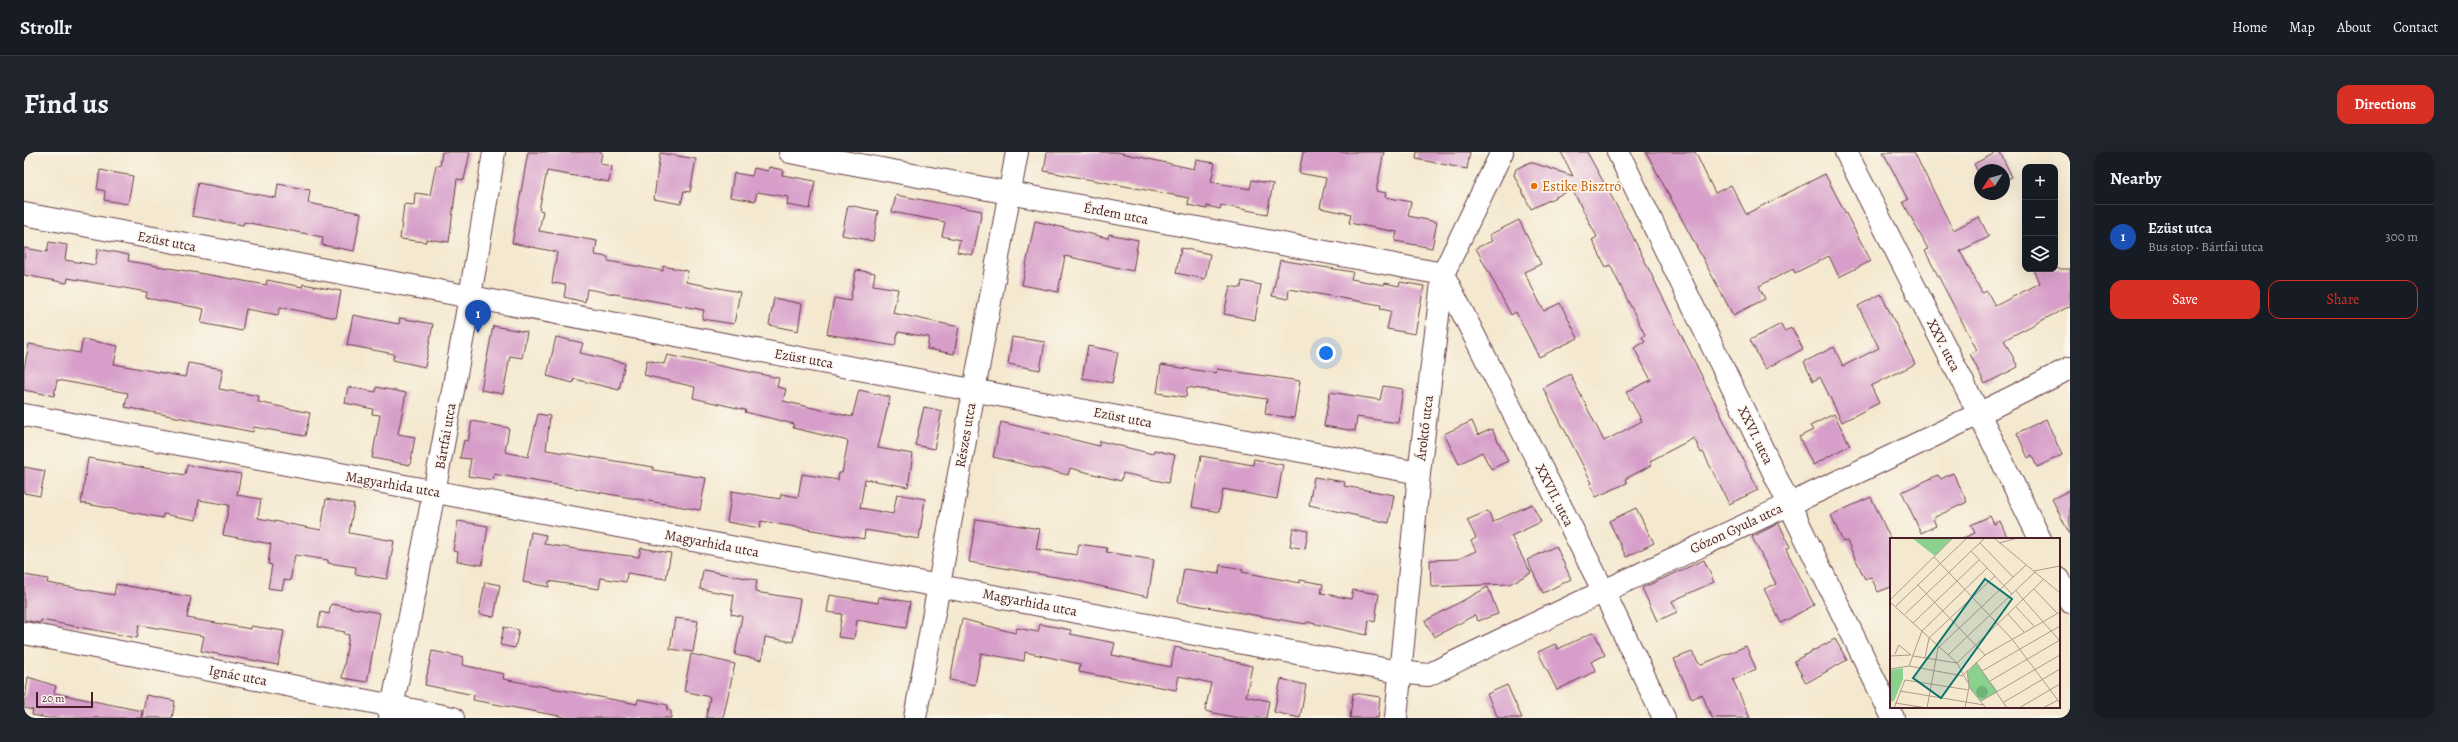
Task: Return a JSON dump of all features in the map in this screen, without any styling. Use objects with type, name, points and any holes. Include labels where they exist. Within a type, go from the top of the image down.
[{"type":"street","name":"Bártfai utca","points":[[391,712],[435,491],[470,299],[494,152]]},
{"type":"street","name":"Érdem utca","points":[[790,152],[1443,274]]},
{"type":"street","name":"Részes utca","points":[[915,718],[973,389],[1017,152]]},
{"type":"street","name":"Ároktő utca","points":[[1396,718],[1399,672],[1419,473],[1443,274],[1502,152]]},
{"type":"street","name":"XXVI. utca","points":[[1618,152],[1893,718]]},
{"type":"street","name":"XXV. utca","points":[[1846,152],[1979,414],[2040,538]]},
{"type":"street","name":"Ezüst utca","points":[[24,214],[470,299],[973,389],[1419,473]]},
{"type":"street","name":"XXVII. utca","points":[[1443,274],[1603,590],[1664,718]]},
{"type":"street","name":"Gózon Gyula utca","points":[[1399,672],[1428,675],[1603,590],[1979,414],[2070,368]]},
{"type":"street","name":"Magyarhida utca","points":[[24,415],[1399,672]]},
{"type":"street","points":[[2060,581],[2070,602]]},
{"type":"street","name":"Ignác utca","points":[[24,632],[391,712],[453,718]]},
{"type":"building","points":[[442,152],[470,152],[464,180],[457,179],[449,242],[426,239],[426,242],[400,239],[404,204],[414,205],[415,193],[430,195],[436,165],[440,166]]},
{"type":"building","points":[[528,152],[602,152],[600,164],[612,166],[609,182],[547,171],[539,210],[543,211],[539,231],[597,241],[595,255],[608,257],[608,261],[663,271],[663,266],[688,271],[686,282],[740,292],[734,324],[702,319],[704,310],[587,289],[585,302],[564,297],[566,285],[552,283],[557,252],[512,243]]},
{"type":"building","points":[[1047,152],[1117,152],[1194,169],[1196,160],[1215,163],[1211,182],[1250,189],[1252,180],[1273,184],[1267,214],[1221,205],[1220,209],[1207,206],[1207,209],[1188,205],[1189,198],[1044,171]]},
{"type":"building","points":[[1303,152],[1384,152],[1376,191],[1386,193],[1385,197],[1411,202],[1408,216],[1437,222],[1432,248],[1395,241],[1397,232],[1349,223],[1351,214],[1320,208],[1326,178],[1299,173]]},
{"type":"building","points":[[1417,152],[1470,152],[1467,169],[1416,159]]},
{"type":"building","points":[[1561,152],[1587,152],[1626,223],[1758,490],[1729,504],[1703,452],[1701,453],[1694,438],[1650,461],[1652,465],[1625,479],[1627,483],[1596,497],[1590,484],[1592,483],[1543,388],[1570,374],[1604,441],[1642,421],[1626,392],[1651,380],[1634,348],[1645,342],[1642,337],[1645,335],[1610,265],[1606,267],[1592,240],[1597,237],[1572,189],[1531,209],[1514,175],[1516,169],[1530,162],[1573,176]]},
{"type":"building","points":[[1646,152],[1695,152],[1715,193],[1731,185],[1746,214],[1825,174],[1871,261],[1839,277],[1829,256],[1795,273],[1793,269],[1759,286],[1765,299],[1733,315]]},
{"type":"building","points":[[1883,152],[1914,152],[1953,230],[1979,217],[1989,237],[1960,251],[1982,293],[1987,291],[1995,306],[2040,283],[2035,272],[2058,272],[2058,269],[2070,269],[2070,306],[2004,340],[2018,367],[1985,384],[1970,354],[1977,350],[1925,251],[1928,249],[1903,202],[1908,200]]},
{"type":"building","points":[[1997,152],[2000,152],[2006,164],[1974,164]]},
{"type":"building","points":[[660,153],[696,159],[690,192],[684,191],[681,204],[654,199]]},
{"type":"building","points":[[769,167],[783,170],[782,175],[815,181],[810,209],[787,205],[788,197],[757,192],[755,201],[730,197],[734,173],[752,176],[754,168],[768,171]]},
{"type":"building","points":[[100,170],[133,176],[128,204],[104,200],[105,191],[97,189]]},
{"type":"building","points":[[198,183],[276,198],[278,184],[310,190],[308,203],[361,213],[354,251],[322,245],[323,237],[244,222],[243,225],[192,216]]},
{"type":"building","points":[[896,195],[982,211],[973,255],[957,252],[960,240],[942,236],[945,222],[892,212]]},
{"type":"building","points":[[848,205],[878,211],[873,241],[842,235]]},
{"type":"building","points":[[1519,220],[1541,264],[1524,272],[1544,311],[1560,303],[1578,338],[1539,357],[1516,312],[1511,315],[1476,248],[1492,241],[1489,235]]},
{"type":"building","points":[[1035,221],[1108,238],[1109,234],[1138,240],[1133,271],[1065,256],[1058,292],[1022,285]]},
{"type":"building","points":[[49,242],[67,245],[65,260],[95,265],[98,249],[129,255],[128,261],[266,285],[267,280],[302,287],[303,284],[341,291],[336,318],[280,307],[278,315],[246,309],[242,331],[201,323],[204,309],[146,298],[147,292],[68,278],[67,283],[24,275],[24,248],[47,252]]},
{"type":"building","points":[[1181,248],[1210,254],[1205,279],[1176,273]]},
{"type":"building","points":[[1280,260],[1353,272],[1351,279],[1384,285],[1385,283],[1399,286],[1400,282],[1424,286],[1415,334],[1387,329],[1391,311],[1380,309],[1381,305],[1289,289],[1288,299],[1272,296]]},
{"type":"building","points":[[856,270],[875,273],[873,285],[898,289],[893,313],[959,327],[954,354],[927,349],[929,337],[898,332],[895,346],[827,334],[834,298],[850,301]]},
{"type":"building","points":[[1242,281],[1261,285],[1255,320],[1224,314],[1230,286],[1241,288]]},
{"type":"building","points":[[1881,294],[1915,364],[1871,386],[1879,403],[1842,422],[1820,377],[1813,381],[1804,362],[1834,347],[1843,366],[1879,348],[1858,306]]},
{"type":"building","points":[[774,298],[802,304],[798,331],[769,325]]},
{"type":"building","points":[[353,315],[399,324],[400,318],[433,324],[425,367],[393,360],[394,354],[347,345]]},
{"type":"building","points":[[1781,324],[1784,331],[1792,328],[1803,349],[1765,369],[1750,340]]},
{"type":"building","points":[[493,326],[527,332],[522,358],[510,356],[503,394],[481,390]]},
{"type":"building","points":[[556,337],[583,343],[580,353],[625,363],[619,390],[574,379],[573,383],[547,376]]},
{"type":"building","points":[[1012,337],[1045,342],[1040,370],[1008,364]]},
{"type":"building","points":[[83,339],[118,346],[114,364],[185,377],[188,363],[223,369],[219,389],[259,396],[258,402],[310,413],[305,436],[254,427],[253,432],[125,407],[128,393],[57,380],[54,396],[24,390],[24,369],[29,344],[80,353]]},
{"type":"building","points":[[1088,346],[1118,352],[1112,383],[1082,378]]},
{"type":"building","points":[[667,355],[779,378],[777,387],[786,389],[783,401],[852,417],[859,390],[890,397],[878,448],[913,454],[908,487],[865,479],[860,508],[893,514],[897,494],[925,499],[919,539],[865,530],[864,539],[761,521],[760,528],[727,522],[732,491],[780,499],[781,494],[798,497],[802,474],[838,480],[839,473],[842,473],[848,441],[793,428],[794,424],[745,412],[746,410],[693,398],[695,387],[644,375],[647,360],[664,364]]},
{"type":"building","points":[[1161,365],[1216,373],[1217,369],[1300,381],[1294,418],[1265,414],[1267,399],[1187,387],[1186,397],[1157,393]]},
{"type":"building","points":[[1383,386],[1403,389],[1398,423],[1357,417],[1355,431],[1324,426],[1330,392],[1380,400]]},
{"type":"building","points":[[348,387],[376,392],[376,387],[406,393],[398,434],[415,437],[410,465],[372,458],[380,415],[372,414],[373,409],[345,403]]},
{"type":"building","points":[[924,407],[942,411],[934,449],[915,445]]},
{"type":"building","points":[[538,414],[550,416],[546,450],[653,467],[653,470],[706,478],[700,510],[494,474],[493,480],[468,476],[471,459],[460,458],[464,440],[468,441],[472,421],[509,428],[505,452],[528,457]]},
{"type":"building","points":[[1834,414],[1850,445],[1813,465],[1799,437],[1813,430],[1810,426]]},
{"type":"building","points":[[2046,419],[2062,455],[2037,467],[2032,456],[2028,458],[2017,433]]},
{"type":"building","points":[[1472,421],[1478,435],[1492,429],[1508,461],[1491,469],[1482,452],[1459,464],[1444,434]]},
{"type":"building","points":[[1001,422],[1099,446],[1100,441],[1153,454],[1154,450],[1175,455],[1168,483],[1123,473],[1121,481],[1070,468],[1068,475],[993,457]]},
{"type":"building","points":[[1201,456],[1253,465],[1254,459],[1283,465],[1277,499],[1223,489],[1219,512],[1192,507]]},
{"type":"building","points":[[88,458],[185,475],[187,465],[241,474],[237,495],[261,499],[258,518],[321,530],[326,499],[354,504],[349,533],[394,541],[387,579],[355,574],[356,567],[328,563],[328,560],[295,555],[290,581],[284,580],[282,590],[268,588],[272,565],[268,564],[271,544],[223,535],[229,505],[199,500],[196,520],[163,514],[163,518],[81,503]]},
{"type":"building","points":[[24,467],[45,471],[40,496],[24,493]]},
{"type":"building","points":[[1953,473],[1967,502],[1933,518],[1936,526],[1921,533],[1902,492],[1938,475],[1941,479]]},
{"type":"building","points":[[1314,477],[1345,482],[1344,486],[1394,495],[1389,523],[1309,505]]},
{"type":"building","points":[[2070,490],[2070,535],[2052,499]]},
{"type":"building","points":[[1871,497],[1890,538],[1890,587],[1878,592],[1871,577],[1865,579],[1847,541],[1843,542],[1831,515]]},
{"type":"building","points":[[1532,504],[1541,522],[1511,536],[1531,573],[1509,584],[1431,587],[1430,560],[1458,559],[1476,551],[1471,541],[1476,538],[1467,520],[1488,511],[1493,522]]},
{"type":"building","points":[[1636,508],[1654,543],[1626,557],[1609,521]]},
{"type":"building","points":[[1990,516],[1994,524],[2000,521],[2008,538],[1963,538],[1975,533],[1971,525]]},
{"type":"building","points":[[976,519],[1040,529],[1036,549],[1077,555],[1079,544],[1107,548],[1106,552],[1154,560],[1148,597],[1073,580],[969,562]]},
{"type":"building","points":[[458,521],[488,526],[482,565],[457,561],[458,552],[453,551]]},
{"type":"building","points":[[1779,523],[1790,547],[1786,549],[1814,605],[1781,623],[1764,589],[1776,584],[1752,537]]},
{"type":"building","points":[[1293,528],[1308,531],[1305,549],[1290,546]]},
{"type":"building","points":[[531,532],[546,535],[544,544],[582,550],[639,557],[641,548],[671,553],[666,579],[627,573],[626,582],[601,578],[599,589],[549,581],[549,587],[523,582]]},
{"type":"building","points":[[1556,546],[1571,579],[1543,593],[1527,560]]},
{"type":"building","points":[[1704,560],[1714,582],[1672,601],[1677,612],[1657,621],[1642,588]]},
{"type":"building","points":[[1220,565],[1243,569],[1242,572],[1300,583],[1300,580],[1323,584],[1321,593],[1351,599],[1353,590],[1379,594],[1375,622],[1369,620],[1367,635],[1307,622],[1306,624],[1178,602],[1184,569],[1219,574]]},
{"type":"building","points":[[703,570],[757,580],[755,592],[800,599],[793,642],[765,637],[762,660],[735,655],[742,616],[731,614],[734,595],[700,589]]},
{"type":"building","points":[[24,575],[48,579],[47,583],[114,595],[116,584],[191,597],[187,618],[251,629],[251,626],[284,631],[278,665],[201,651],[204,636],[139,625],[137,638],[41,620],[40,623],[24,620]]},
{"type":"building","points":[[485,582],[500,585],[494,617],[479,614]]},
{"type":"building","points":[[1488,587],[1498,614],[1478,621],[1475,615],[1434,637],[1425,621]]},
{"type":"building","points":[[830,595],[878,603],[879,597],[910,602],[906,628],[857,620],[854,639],[838,637],[842,614],[827,612]]},
{"type":"building","points":[[331,604],[380,613],[367,682],[342,678],[349,635],[344,634],[345,632],[318,627],[321,612],[329,614]]},
{"type":"building","points":[[675,618],[698,621],[693,652],[670,649]]},
{"type":"building","points":[[962,619],[1015,633],[1017,628],[1038,632],[1040,624],[1071,630],[1070,634],[1115,643],[1112,655],[1171,667],[1175,647],[1252,666],[1246,696],[1269,701],[1266,718],[1238,718],[1205,711],[1211,683],[1179,676],[1176,690],[1079,672],[1080,664],[1025,652],[1024,661],[981,653],[975,685],[950,680]]},
{"type":"building","points":[[504,627],[519,630],[515,648],[500,645]]},
{"type":"building","points":[[1594,632],[1605,655],[1591,662],[1596,671],[1557,690],[1538,652],[1555,644],[1558,649]]},
{"type":"building","points":[[1835,639],[1847,660],[1806,683],[1794,661]]},
{"type":"building","points":[[1746,646],[1756,669],[1733,680],[1750,718],[1712,718],[1702,694],[1692,699],[1674,659],[1692,652],[1700,665]]},
{"type":"building","points":[[432,651],[463,657],[462,665],[504,674],[503,679],[637,704],[638,699],[668,705],[667,710],[671,711],[671,718],[570,718],[473,700],[474,695],[425,685]]},
{"type":"building","points":[[691,654],[735,664],[723,718],[706,718],[710,697],[684,691]]},
{"type":"building","points":[[28,677],[56,686],[54,693],[142,711],[141,718],[48,718],[32,715],[33,710],[24,708]]},
{"type":"building","points":[[1281,679],[1306,685],[1300,718],[1274,712]]},
{"type":"building","points":[[1507,685],[1522,718],[1498,718],[1487,694]]},
{"type":"building","points":[[1353,693],[1380,697],[1378,718],[1350,718]]},
{"type":"building","points":[[146,695],[175,701],[172,718],[142,718]]},
{"type":"place","name":"Estike Bisztró","points":[[1534,186]]},
{"type":"place","name":"Ezüst utca","points":[[478,333]]}]
